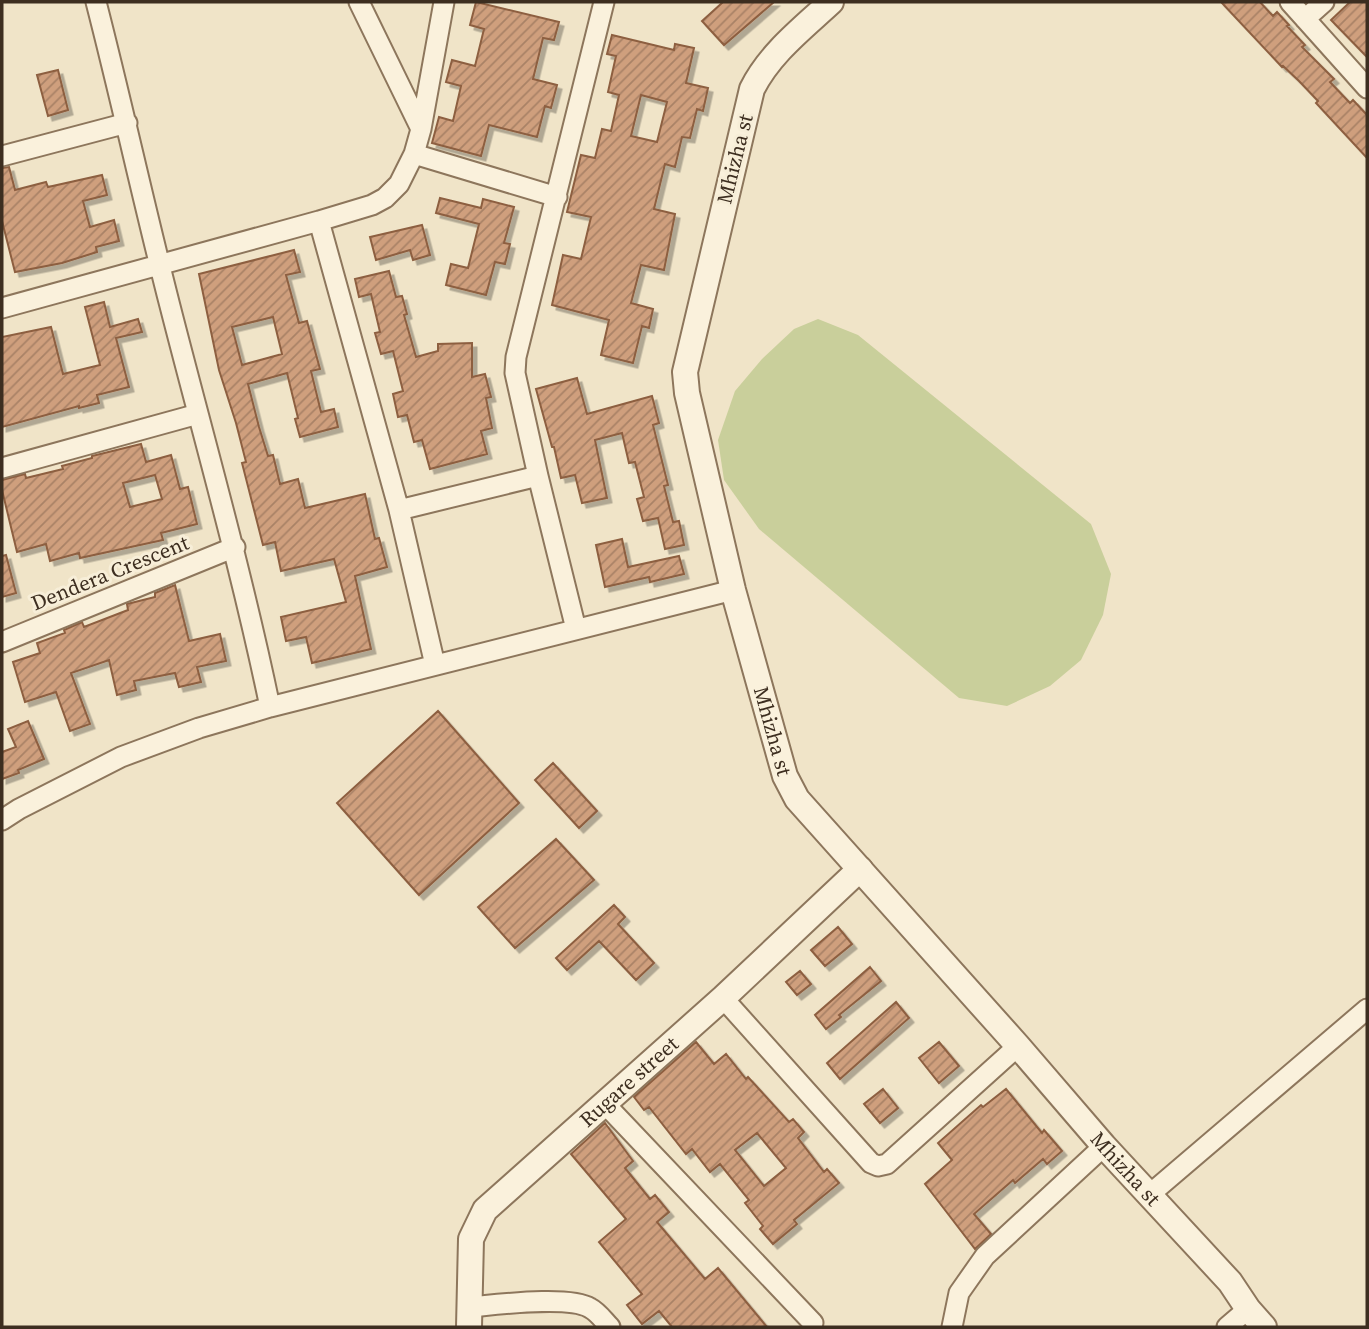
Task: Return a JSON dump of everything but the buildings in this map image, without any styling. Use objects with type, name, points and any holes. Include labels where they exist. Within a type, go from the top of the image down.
[{"type":"street","points":[[96,2],[160,266],[235,547],[270,707]]},
{"type":"street","points":[[359,2],[421,129]]},
{"type":"street","points":[[2,308],[319,221],[372,205],[385,198],[399,184],[414,154],[444,2]]},
{"type":"street","points":[[576,629],[515,373],[516,357],[604,2]]},
{"type":"street","name":"Mhizha st","points":[[831,2],[774,56],[761,71],[752,89],[685,372],[687,393],[733,590],[785,776],[797,799],[1104,1146],[1230,1282],[1264,1327]]},
{"type":"street","points":[[1290,2],[1367,88]]},
{"type":"street","points":[[1305,19],[1324,2]]},
{"type":"street","points":[[2,156],[127,123]]},
{"type":"street","points":[[414,154],[557,197]]},
{"type":"street","points":[[319,221],[399,510],[435,665]]},
{"type":"street","points":[[2,468],[198,414]]},
{"type":"street","points":[[399,510],[538,476]]},
{"type":"street","name":"Dendera Crescent","points":[[2,642],[235,547]]},
{"type":"street","points":[[2,820],[121,757],[199,728],[270,707],[733,590]]},
{"type":"street","name":"Rugare street","points":[[469,1317],[471,1239],[485,1210],[723,998],[860,869]]},
{"type":"street","points":[[723,998],[871,1163],[878,1166],[887,1164],[1018,1046]]},
{"type":"street","points":[[1149,1195],[1367,1009]]},
{"type":"street","points":[[605,1104],[813,1323]]},
{"type":"street","points":[[952,1327],[959,1293],[985,1256],[1104,1146]]},
{"type":"street","points":[[469,1317],[514,1303],[577,1303],[592,1309],[610,1327]]},
{"type":"street","points":[[1227,1327],[1248,1309]]},
{"type":"green space","points":[[818,319],[858,335],[1091,524],[1111,574],[1103,615],[1081,660],[1050,686],[1007,706],[959,698],[759,529],[724,480],[718,440],[735,391],[762,359],[794,329]]}]
